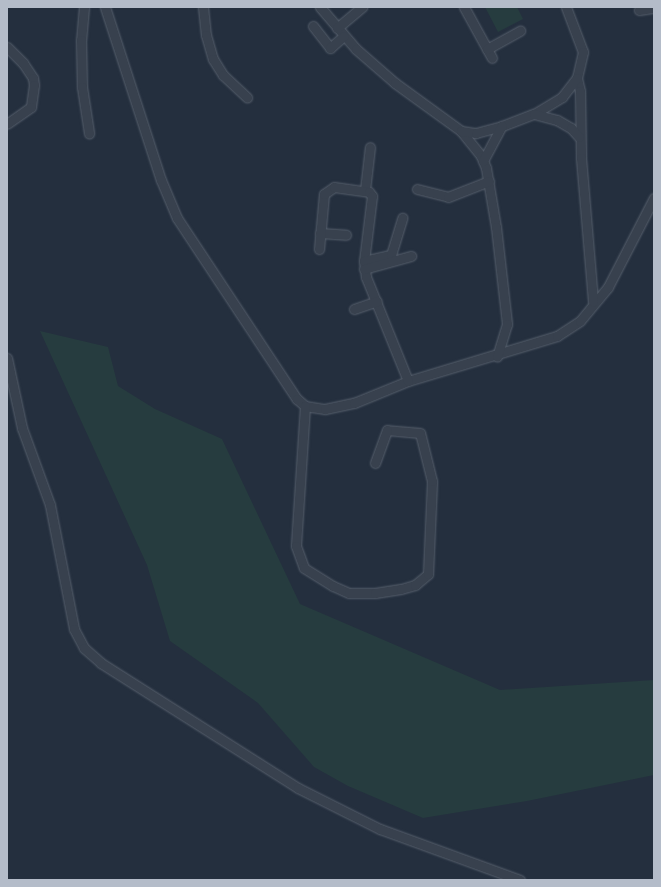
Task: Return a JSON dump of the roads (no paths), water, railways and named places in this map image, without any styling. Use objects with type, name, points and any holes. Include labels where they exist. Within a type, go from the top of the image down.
[{"type":"street","points":[[84,7],[81,40],[82,87],[90,133]]},
{"type":"street","points":[[105,7],[161,180],[178,218],[297,399],[305,406],[325,409],[338,407],[408,381],[497,356],[557,336],[580,321],[593,302],[608,287],[654,198]]},
{"type":"street","points":[[203,7],[206,35],[213,59],[223,75],[247,97]]},
{"type":"street","points":[[320,7],[344,36],[395,83],[461,131],[483,161],[489,181],[507,324],[497,356]]},
{"type":"street","points":[[337,28],[362,7]]},
{"type":"street","points":[[464,7],[492,58]]},
{"type":"street","points":[[566,7],[583,52],[577,78],[580,92],[579,137],[593,302]]},
{"type":"street","points":[[639,10],[654,8]]},
{"type":"street","points":[[314,26],[330,48],[344,36]]},
{"type":"street","points":[[487,49],[520,31]]},
{"type":"street","points":[[7,47],[22,63],[33,78],[34,85],[31,107],[7,124]]},
{"type":"street","points":[[461,131],[476,133],[502,126],[534,114],[562,97],[577,78]]},
{"type":"street","points":[[534,114],[557,120],[571,128],[579,137]]},
{"type":"street","points":[[483,161],[502,126]]},
{"type":"street","points":[[365,190],[370,147]]},
{"type":"street","points":[[416,189],[448,196],[489,181]]},
{"type":"street","points":[[319,249],[324,194],[334,187],[365,190],[372,196],[364,265],[408,381]]},
{"type":"street","points":[[364,265],[391,255],[402,218]]},
{"type":"street","points":[[320,233],[346,235]]},
{"type":"street","points":[[364,265],[411,256]]},
{"type":"street","points":[[354,309],[377,301]]},
{"type":"street","points":[[7,358],[22,428],[50,505],[74,629],[84,648],[101,663],[298,788],[380,830],[520,880]]},
{"type":"street","points":[[305,406],[296,546],[304,568],[333,586],[349,593],[375,593],[401,589],[416,585],[428,574],[432,481],[420,432],[387,430],[375,463]]}]
